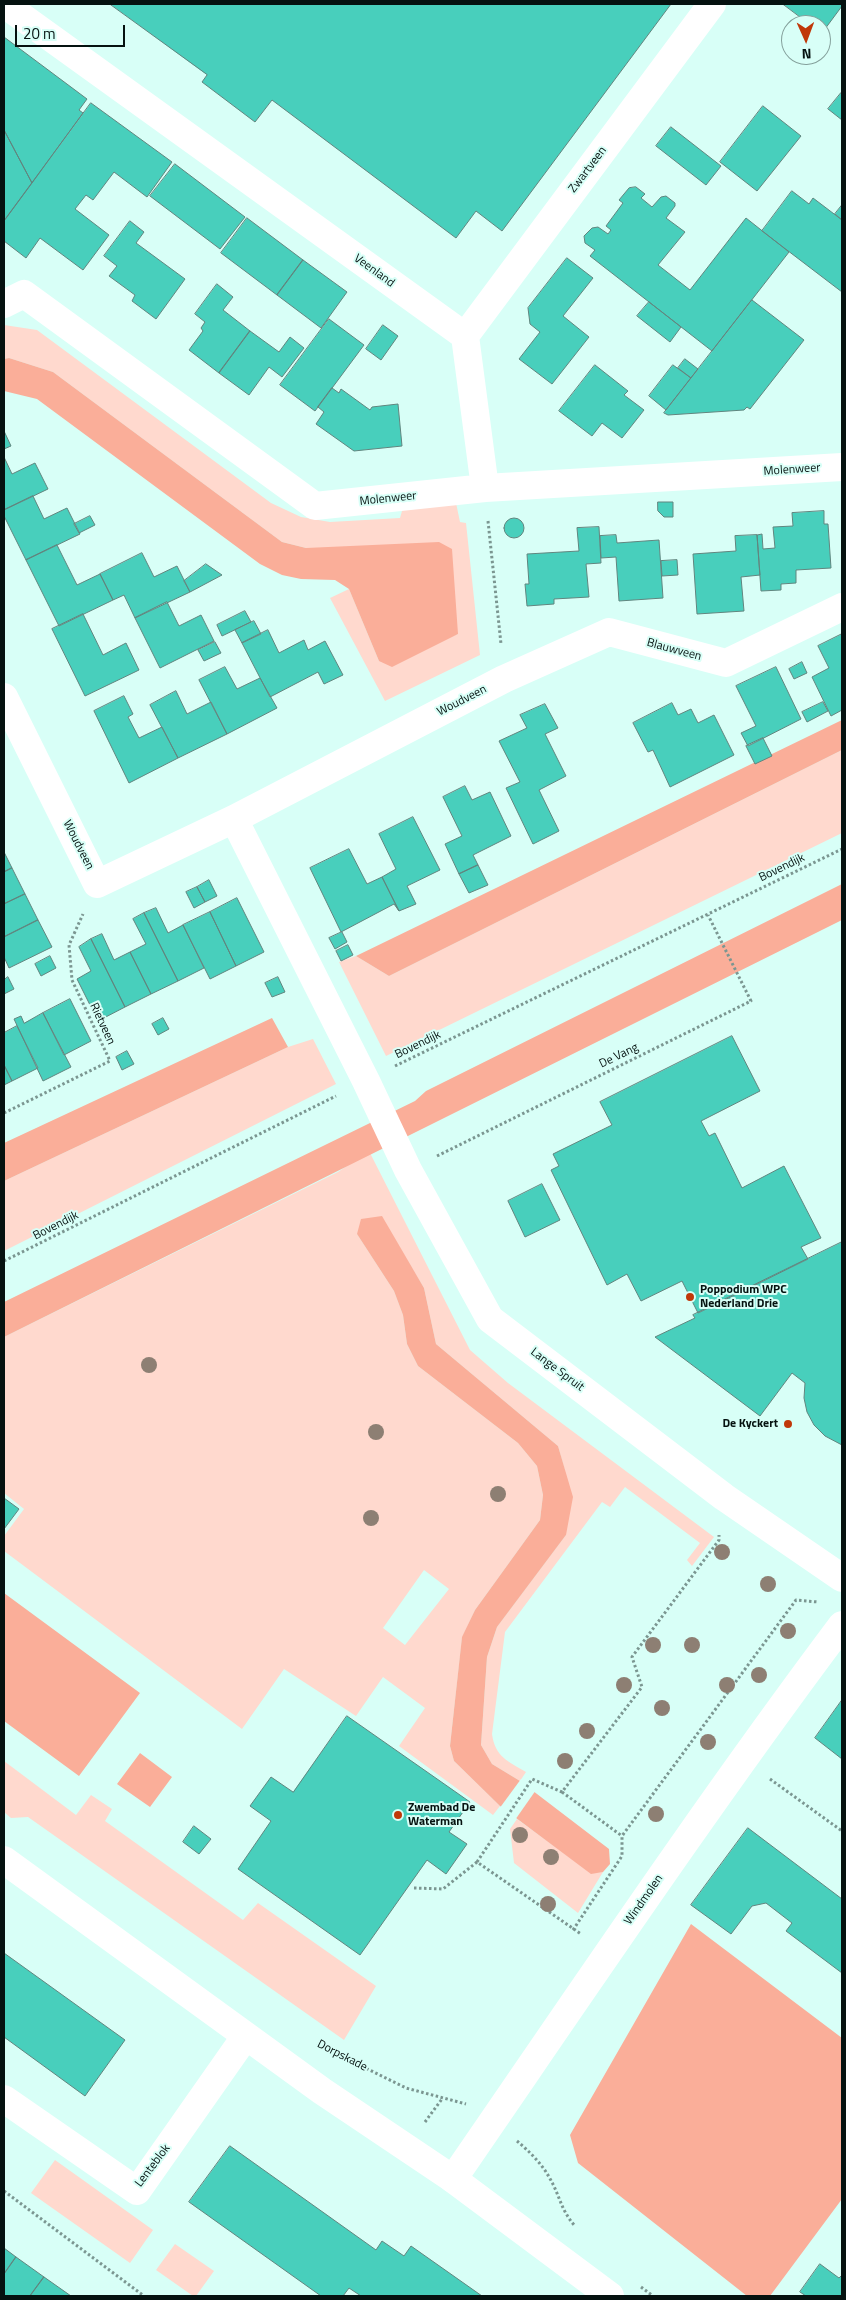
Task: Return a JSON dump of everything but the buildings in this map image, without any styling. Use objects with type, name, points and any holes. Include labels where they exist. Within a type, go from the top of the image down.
[{"type":"street","name":"Veenland","points":[[4,4],[465,336]]},
{"type":"street","name":"Zwartveen","points":[[465,336],[712,4]]},
{"type":"street","name":"Molenweer","points":[[4,304],[24,294],[315,506],[485,488],[842,467]]},
{"type":"street","points":[[465,336],[485,488]]},
{"type":"street","name":"Blauwveen","points":[[504,679],[609,632],[726,663],[842,607]]},
{"type":"street","name":"Woudveen","points":[[4,697],[14,743],[97,884],[234,818],[504,679]]},
{"type":"street","points":[[234,818],[368,1085]]},
{"type":"street","name":"Lange Spruit","points":[[368,1085],[404,1161],[490,1319],[724,1497],[842,1578]]},
{"type":"street","name":"Windmolen","points":[[453,2179],[743,1759],[842,1625]]},
{"type":"street","points":[[4,1860],[245,2037],[453,2179],[610,2296]]},
{"type":"street","name":"Lenteblok","points":[[4,2099],[137,2191],[245,2037]]},
{"type":"path","points":[[485,488],[504,679]]},
{"type":"path","name":"Bovendijk","points":[[4,1262],[368,1085],[842,849]]},
{"type":"path","name":"Rietveen","points":[[4,1113],[110,1061],[72,980],[68,946],[97,884]]},
{"type":"path","name":"De Vang","points":[[404,1161],[751,1001],[708,915]]},
{"type":"path","points":[[562,1792],[642,1687],[632,1657],[719,1540],[724,1497]]},
{"type":"path","points":[[573,1930],[622,1856],[622,1836],[796,1600],[824,1603]]},
{"type":"path","points":[[743,1759],[842,1831]]},
{"type":"path","points":[[414,1888],[443,1889],[477,1862],[532,1779],[562,1792],[622,1836]]},
{"type":"path","points":[[477,1862],[585,1937]]},
{"type":"path","name":"Dorpskade","points":[[309,2040],[406,2088],[464,2103],[493,2121],[528,2150],[549,2176],[564,2214],[576,2227]]},
{"type":"path","points":[[4,2191],[144,2296]]},
{"type":"path","points":[[638,2284],[653,2296]]},
{"type":"shaded area","points":[[4,325],[37,330],[271,503],[301,517],[330,522],[400,518],[404,504],[455,498],[460,522],[466,523],[480,655],[385,701],[330,598],[349,589],[379,661],[458,634],[306,548],[282,542],[53,372],[9,358],[4,359]]},
{"type":"shaded area","points":[[9,358],[53,372],[282,542],[306,548],[439,542],[452,549],[458,634],[392,667],[379,661],[349,589],[335,580],[301,579],[282,575],[260,564],[37,399],[4,391],[4,359]]},
{"type":"shaded area","points":[[842,720],[842,750],[389,976],[356,956]]},
{"type":"shaded area","points":[[842,750],[842,833],[386,1056],[339,962],[356,956],[389,976]]},
{"type":"shaded area","points":[[842,884],[842,920],[4,1337],[4,1302],[415,1101],[426,1091]]},
{"type":"shaded area","points":[[272,1018],[288,1047],[4,1181],[4,1143]]},
{"type":"shaded area","points":[[313,1039],[336,1084],[4,1251],[4,1181],[288,1047]]},
{"type":"shaded area","points":[[369,1151],[470,1350],[508,1383],[714,1537],[692,1566],[687,1560],[700,1543],[625,1487],[610,1507],[602,1502],[505,1632],[492,1734],[499,1753],[526,1772],[520,1781],[492,1764],[481,1745],[487,1657],[497,1627],[566,1535],[565,1471],[558,1446],[436,1344],[424,1288],[381,1217],[357,1234],[394,1291],[403,1315],[407,1344],[418,1366],[518,1443],[537,1466],[543,1495],[540,1520],[475,1610],[462,1638],[450,1746],[454,1761],[500,1806],[493,1815],[399,1746],[425,1708],[383,1677],[356,1716],[284,1669],[242,1729],[4,1551],[4,1536],[24,1509],[4,1493],[4,1337],[338,1172]],"holes":[[[424,1570],[449,1589],[405,1645],[383,1628]]]},
{"type":"shaded area","points":[[382,1216],[424,1288],[436,1344],[558,1446],[573,1497],[566,1535],[497,1627],[487,1657],[481,1745],[492,1764],[520,1781],[609,1849],[610,1864],[603,1872],[591,1874],[500,1806],[454,1761],[450,1746],[462,1637],[475,1610],[540,1520],[543,1495],[537,1466],[518,1443],[418,1366],[407,1344],[403,1315],[394,1291],[357,1234],[361,1219]]},
{"type":"shaded area","points":[[4,1593],[140,1693],[79,1776],[4,1721]]},
{"type":"shaded area","points":[[140,1753],[172,1777],[150,1807],[117,1784]]},
{"type":"shaded area","points":[[4,1761],[76,1815],[91,1795],[112,1809],[105,1821],[243,1920],[258,1903],[376,1986],[344,2040],[28,1817],[11,1818],[4,1812]]},
{"type":"shaded area","points":[[517,1819],[591,1873],[603,1872],[578,1913],[514,1863],[510,1829]]},
{"type":"shaded area","points":[[691,1924],[842,2038],[842,2199],[770,2296],[747,2296],[578,2163],[570,2135]]},
{"type":"shaded area","points":[[55,2160],[153,2230],[130,2263],[31,2193]]},
{"type":"shaded area","points":[[175,2244],[214,2271],[196,2296],[193,2296],[156,2270]]},
{"type":"pier","points":[[521,1779],[536,1790],[515,1820],[499,1809]]},
{"type":"place","name":"Poppodium WPC Nederland Drie","points":[[690,1297]]},
{"type":"place","name":"De Kyckert","points":[[788,1424]]},
{"type":"place","name":"Zwembad De Waterman","points":[[398,1815]]}]
